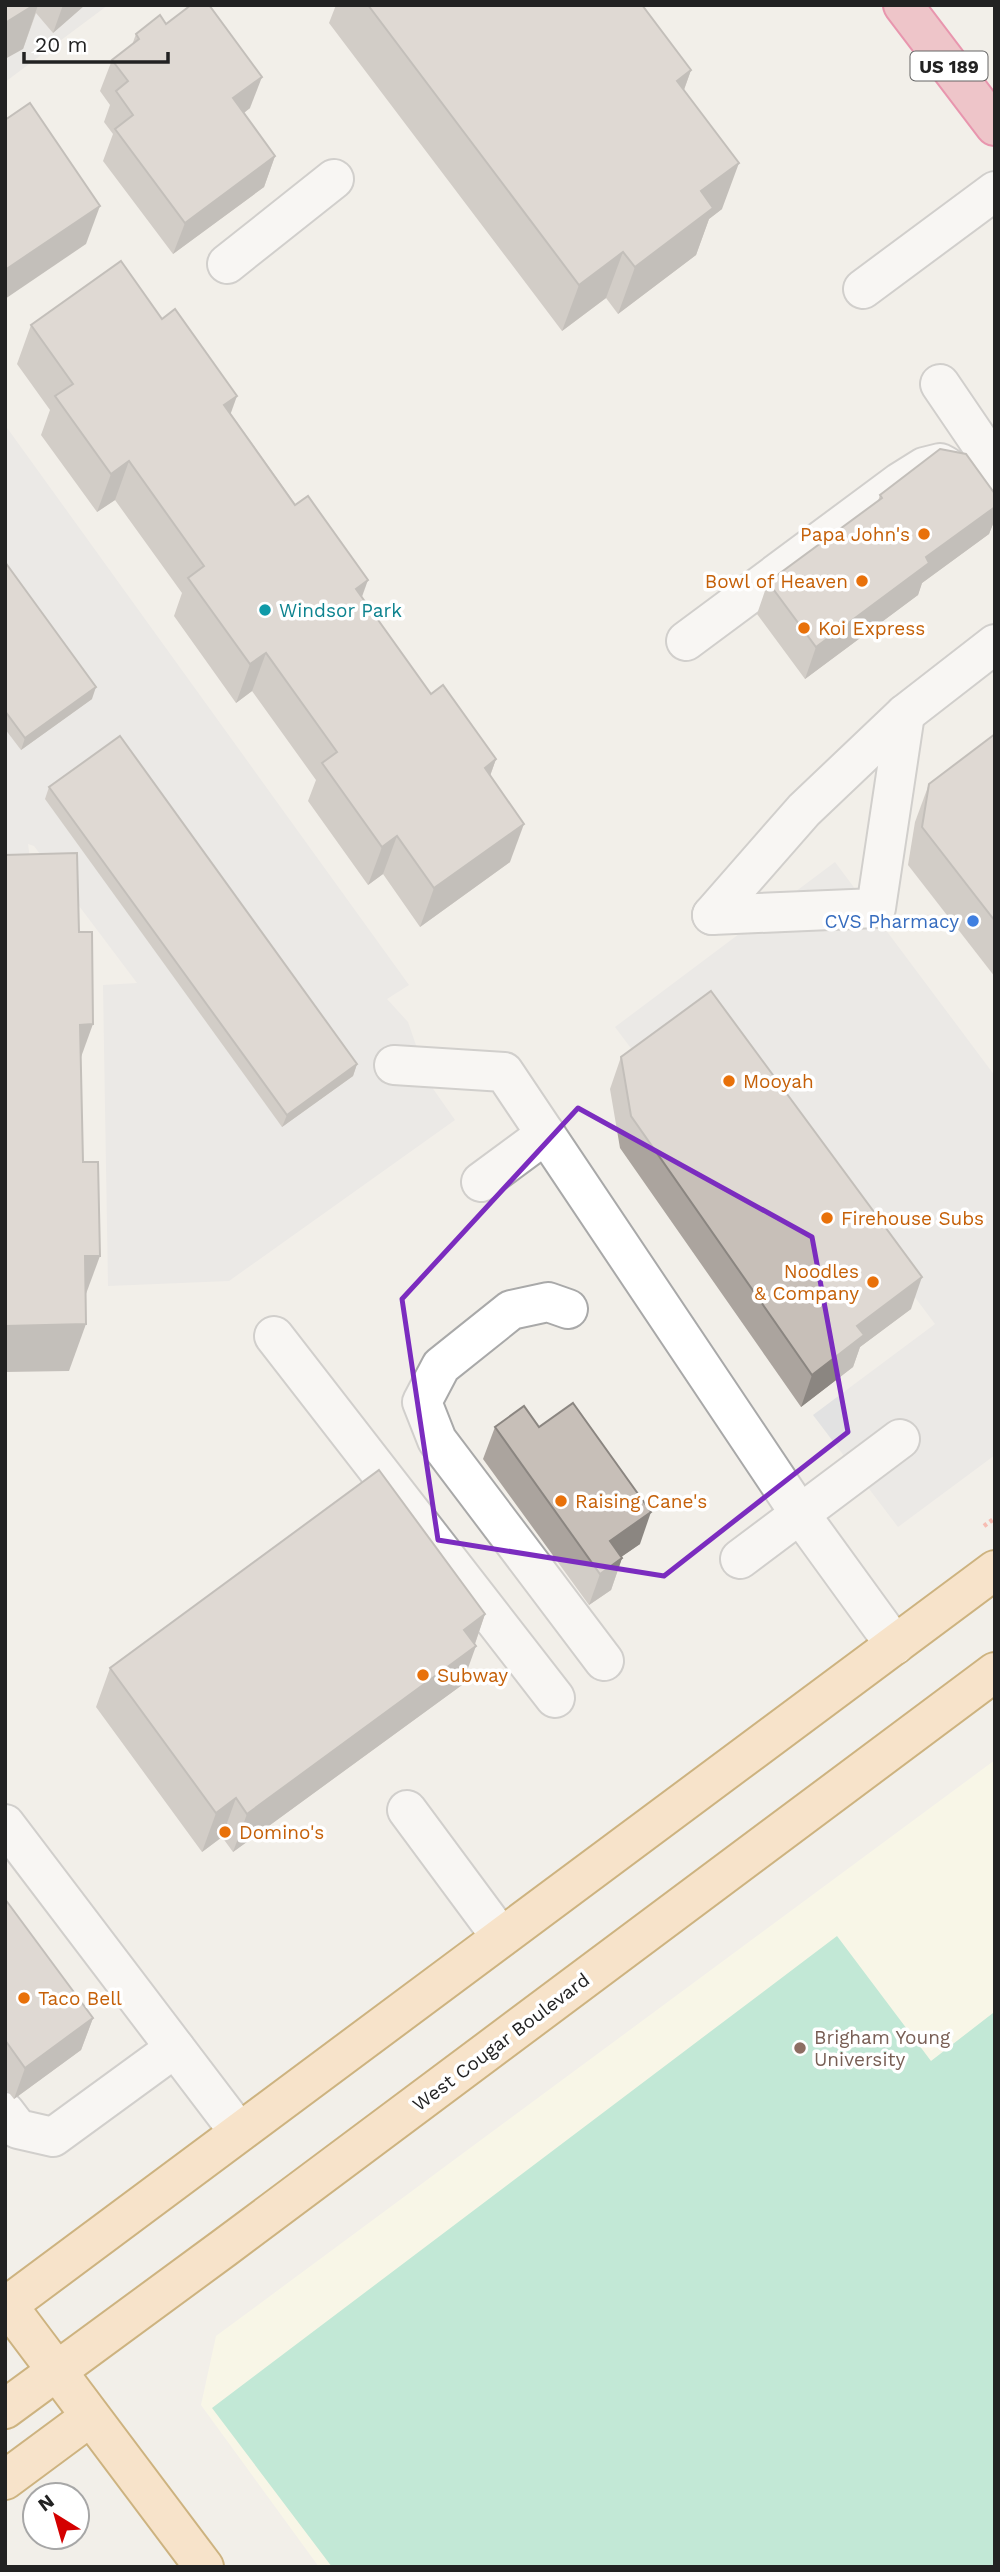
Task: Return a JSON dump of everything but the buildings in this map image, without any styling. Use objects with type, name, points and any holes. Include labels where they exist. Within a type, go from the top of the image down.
[{"type":"highway","name":"US 189","points":[[903,5],[995,126]]},
{"type":"main road","points":[[204,2567],[6,2305],[995,1570]]},
{"type":"main road","name":"West Cougar Boulevard","points":[[5,2409],[247,2232],[995,1672]]},
{"type":"main road","points":[[5,2480],[90,2417]]},
{"type":"lane","points":[[228,264],[334,180]]},
{"type":"lane","points":[[863,289],[995,191]]},
{"type":"lane","points":[[940,384],[995,465]]},
{"type":"lane","points":[[686,641],[924,467],[940,463],[959,474],[969,487],[995,495]]},
{"type":"lane","points":[[905,714],[876,908],[712,915],[804,810],[905,714],[995,644]]},
{"type":"lane","points":[[394,1065],[504,1072],[800,1514],[895,1645]]},
{"type":"lane","points":[[481,1182],[546,1135]]},
{"type":"lane","points":[[568,1309],[548,1302],[511,1310],[441,1366],[422,1402],[437,1440],[604,1661]]},
{"type":"lane","points":[[274,1336],[555,1698]]},
{"type":"lane","points":[[740,1559],[900,1439]]},
{"type":"lane","points":[[407,1810],[501,1937]]},
{"type":"lane","points":[[5,1825],[239,2132]]},
{"type":"lane","points":[[5,2112],[18,2129],[53,2137],[175,2048]]},
{"type":"highlighted area","points":[[578,1108],[812,1237],[848,1432],[664,1576],[438,1540],[402,1299]]},
{"type":"shaded area","points":[[5,5],[108,5],[5,82]]},
{"type":"shaded area","points":[[5,425],[409,985],[387,999],[408,1022],[429,1083],[455,1120],[229,1281],[108,1286],[103,985],[137,983],[34,846],[28,844],[33,880],[5,884]]},
{"type":"shaded area","points":[[835,862],[995,1076],[995,1455],[898,1527],[813,1415],[935,1324],[696,1005],[633,1051],[615,1027]]},
{"type":"shaded area","name":"Brigham Young University","points":[[995,1760],[995,2567],[319,2567],[201,2405],[216,2336]]},
{"type":"green space","name":"Brigham Young University","points":[[837,1936],[931,2061],[993,2013],[995,2015],[995,2567],[332,2567],[212,2408]]},
{"type":"place","name":"Papa John's","points":[[924,534]]},
{"type":"place","name":"Bowl of Heaven","points":[[862,581]]},
{"type":"place","name":"Windsor Park","points":[[265,610]]},
{"type":"place","name":"Koi Express","points":[[804,628]]},
{"type":"place","name":"CVS Pharmacy","points":[[973,921]]},
{"type":"place","name":"Mooyah","points":[[729,1081]]},
{"type":"place","name":"Firehouse Subs","points":[[827,1218]]},
{"type":"place","name":"Noodles & Company","points":[[873,1282]]},
{"type":"place","name":"Raising Cane's","points":[[561,1501]]},
{"type":"place","name":"Subway","points":[[423,1675]]},
{"type":"place","name":"Domino's","points":[[225,1832]]},
{"type":"place","name":"Taco Bell","points":[[24,1998]]},
{"type":"place","name":"Brigham Young University","points":[[800,2048]]}]
